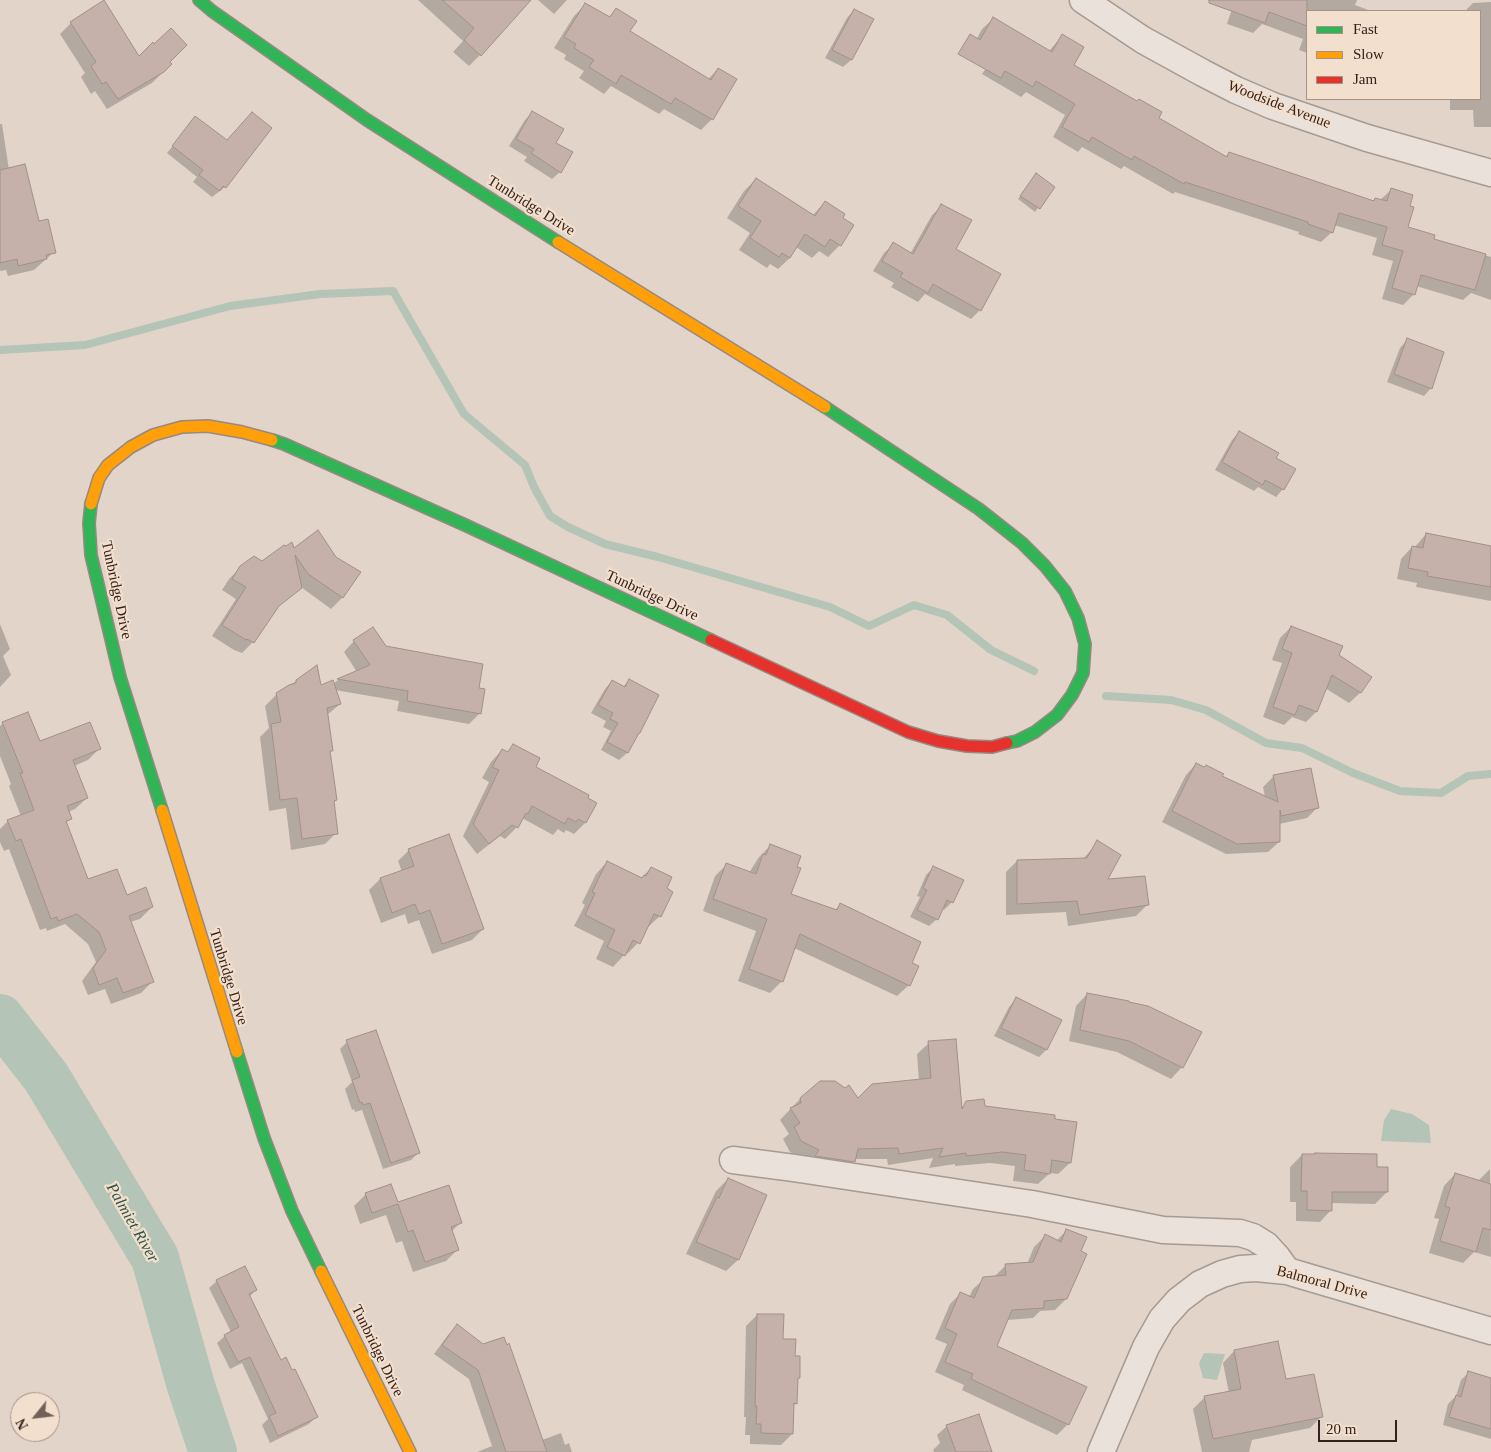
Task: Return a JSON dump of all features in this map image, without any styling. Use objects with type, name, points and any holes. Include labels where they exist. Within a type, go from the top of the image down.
[{"type":"street","name":"Tunbridge Drive","points":[[199,0],[368,120],[851,423],[979,509],[1022,543],[1045,566],[1064,591],[1078,618],[1085,644],[1083,673],[1072,695],[1057,715],[1036,732],[1017,741],[992,747],[966,746],[938,741],[908,732],[465,525],[284,444],[242,432],[208,426],[182,426],[153,434],[131,447],[108,465],[99,478],[92,498],[89,523],[91,555],[126,696],[264,1138],[292,1211],[410,1452]]},
{"type":"street","name":"Woodside Avenue","points":[[1083,0],[1143,40],[1236,90],[1273,106],[1367,138],[1491,173]]},
{"type":"street","points":[[733,1160],[1032,1204],[1163,1230],[1240,1233],[1253,1237],[1266,1245],[1287,1271]]},
{"type":"street","name":"Balmoral Drive","points":[[1100,1452],[1146,1347],[1162,1319],[1179,1300],[1200,1284],[1222,1274],[1240,1269],[1256,1268],[1287,1271],[1491,1331]]},
{"type":"shaded area","points":[[1391,1109],[1412,1114],[1429,1125],[1431,1143],[1381,1141],[1384,1120]]},
{"type":"shaded area","points":[[1204,1353],[1225,1354],[1217,1380],[1203,1378],[1199,1363]]},
{"type":"building","points":[[104,0],[139,56],[171,28],[187,45],[170,62],[172,64],[164,72],[118,99],[106,82],[102,84],[91,66],[96,62],[70,22]]},
{"type":"building","points":[[442,0],[531,0],[481,56],[464,40],[474,28]]},
{"type":"building","points":[[1209,0],[1307,0],[1306,26],[1269,12],[1265,23],[1209,3]]},
{"type":"building","points":[[585,3],[610,17],[616,8],[637,21],[630,31],[711,80],[718,68],[737,79],[713,120],[675,98],[671,104],[621,75],[616,84],[589,67],[594,60],[574,48],[576,44],[564,37]]},
{"type":"building","points":[[854,9],[874,19],[852,60],[832,50]]},
{"type":"building","points":[[993,17],[1052,52],[1062,34],[1084,47],[1074,65],[1137,101],[1139,99],[1162,112],[1159,118],[1227,157],[1229,152],[1374,201],[1375,198],[1387,201],[1391,188],[1413,195],[1410,206],[1414,207],[1408,227],[1435,235],[1434,239],[1486,254],[1475,290],[1421,275],[1415,295],[1392,288],[1403,251],[1382,245],[1387,227],[1339,213],[1333,233],[1308,224],[1308,222],[1185,182],[1184,184],[1134,156],[1132,160],[1092,137],[1089,142],[1062,127],[1075,104],[1036,81],[1033,87],[1005,71],[1001,78],[958,54],[970,34],[980,40]]},
{"type":"building","points":[[532,111],[564,129],[556,143],[573,152],[561,173],[531,153],[534,149],[516,139]]},
{"type":"building","points":[[252,112],[272,128],[226,188],[223,186],[220,191],[199,175],[203,170],[172,146],[195,116],[227,140]]},
{"type":"building","points":[[25,164],[39,221],[48,219],[56,253],[46,255],[47,259],[18,266],[17,259],[0,263],[0,170]]},
{"type":"building","points":[[1036,173],[1055,187],[1040,209],[1020,196]]},
{"type":"building","points":[[756,178],[815,216],[825,201],[845,214],[843,218],[854,225],[841,246],[830,239],[825,247],[805,234],[790,258],[782,253],[779,257],[750,238],[761,221],[738,206]]},
{"type":"building","points":[[941,204],[972,220],[956,249],[1001,274],[981,311],[933,284],[928,293],[900,277],[903,273],[882,261],[893,242],[913,254]]},
{"type":"building","points":[[1407,338],[1444,352],[1432,389],[1394,374]]},
{"type":"building","points":[[1239,431],[1279,453],[1276,458],[1296,469],[1284,490],[1265,480],[1263,485],[1222,462]]},
{"type":"building","points":[[318,530],[336,557],[361,572],[343,598],[308,574],[295,555],[302,588],[279,606],[254,643],[222,625],[246,587],[232,579],[240,566],[254,556],[262,561],[284,545],[286,546],[292,542],[294,548]]},
{"type":"building","points":[[1426,533],[1491,546],[1491,587],[1427,576],[1428,572],[1408,568],[1412,546],[1423,548]]},
{"type":"building","points":[[1291,626],[1343,646],[1339,655],[1372,677],[1361,693],[1332,675],[1317,712],[1299,705],[1295,715],[1273,707],[1292,653],[1282,649]]},
{"type":"building","points":[[373,627],[386,646],[483,664],[479,688],[485,689],[481,714],[407,701],[408,691],[337,679],[370,665],[353,640]]},
{"type":"building","points":[[317,665],[321,685],[333,680],[341,704],[327,708],[333,751],[330,751],[337,800],[334,801],[338,834],[302,839],[297,798],[280,800],[271,724],[281,722],[276,693],[296,683],[296,680]]},
{"type":"building","points":[[629,679],[659,695],[628,753],[607,742],[618,723],[610,719],[613,713],[598,705],[612,680],[625,687]]},
{"type":"building","points":[[28,712],[40,741],[90,722],[101,749],[73,760],[88,798],[67,806],[72,819],[66,821],[88,879],[117,869],[127,895],[146,887],[153,907],[129,916],[154,982],[123,993],[117,978],[99,985],[93,968],[106,950],[99,932],[77,914],[58,921],[57,917],[51,919],[21,839],[16,841],[7,820],[34,810],[20,773],[23,773],[2,722]]},
{"type":"building","points":[[513,744],[540,758],[536,767],[589,795],[588,798],[597,803],[586,823],[578,819],[576,822],[568,818],[565,824],[532,806],[518,828],[512,825],[489,844],[473,824],[499,770],[492,767],[502,749],[508,752]]},
{"type":"building","points":[[1196,763],[1204,767],[1206,765],[1224,774],[1222,776],[1278,802],[1273,775],[1311,768],[1319,808],[1281,816],[1280,810],[1280,842],[1237,844],[1172,811]]},
{"type":"building","points":[[449,834],[484,929],[442,944],[430,910],[419,914],[415,904],[392,913],[380,878],[414,866],[408,849]]},
{"type":"building","points":[[1097,840],[1121,855],[1108,879],[1145,876],[1149,905],[1080,915],[1077,901],[1017,904],[1017,860],[1087,858]]},
{"type":"building","points":[[770,844],[801,856],[797,867],[801,868],[791,894],[837,910],[840,903],[921,942],[912,963],[919,966],[910,986],[800,934],[783,982],[749,969],[767,919],[713,899],[726,863],[756,874],[763,854],[766,855]]},
{"type":"building","points":[[607,861],[642,878],[644,875],[646,876],[651,867],[672,877],[667,888],[673,892],[661,917],[654,914],[640,944],[633,940],[625,956],[607,947],[615,930],[585,915],[595,893],[592,892]]},
{"type":"building","points":[[933,866],[964,880],[953,903],[947,900],[938,920],[917,910],[927,890],[923,888]]},
{"type":"building","points":[[1087,993],[1148,1006],[1202,1032],[1183,1068],[1129,1041],[1080,1030]]},
{"type":"building","points":[[1016,997],[1062,1020],[1047,1050],[1001,1028]]},
{"type":"building","points":[[376,1030],[420,1153],[391,1163],[370,1103],[363,1105],[362,1102],[360,1103],[352,1080],[360,1077],[346,1040]]},
{"type":"building","points":[[956,1039],[962,1109],[966,1101],[984,1099],[985,1106],[1055,1115],[1055,1119],[1077,1122],[1071,1163],[1052,1160],[1050,1174],[1024,1170],[1026,1155],[1002,1152],[966,1156],[966,1153],[939,1157],[943,1148],[899,1154],[898,1148],[858,1149],[855,1162],[815,1156],[819,1150],[801,1141],[794,1127],[800,1123],[790,1108],[801,1103],[800,1098],[820,1081],[835,1081],[845,1088],[849,1085],[858,1098],[872,1084],[931,1078],[928,1041]]},
{"type":"building","points":[[1302,1154],[1377,1154],[1377,1167],[1388,1167],[1388,1192],[1332,1192],[1332,1211],[1307,1210],[1307,1191],[1301,1191]]},
{"type":"building","points":[[1455,1173],[1491,1184],[1491,1230],[1483,1228],[1476,1252],[1440,1241],[1450,1208],[1445,1206]]},
{"type":"building","points":[[728,1178],[767,1195],[739,1260],[696,1242]]},
{"type":"building","points":[[391,1184],[398,1202],[449,1185],[462,1223],[451,1227],[459,1250],[425,1262],[413,1230],[408,1232],[398,1204],[372,1213],[365,1193]]},
{"type":"building","points":[[1066,1229],[1087,1237],[1081,1251],[1087,1254],[1067,1299],[1044,1301],[1044,1308],[1012,1310],[997,1346],[1087,1387],[1069,1425],[971,1379],[973,1374],[945,1362],[957,1334],[945,1328],[960,1292],[974,1298],[983,1277],[1006,1275],[1005,1264],[1033,1262],[1045,1234],[1061,1242]]},
{"type":"building","points":[[245,1266],[257,1290],[249,1294],[281,1360],[286,1357],[292,1370],[295,1369],[318,1417],[278,1436],[269,1416],[276,1413],[250,1357],[238,1362],[224,1335],[239,1327],[216,1280]]},
{"type":"building","points":[[757,1314],[784,1314],[783,1339],[796,1339],[795,1356],[800,1356],[800,1378],[798,1378],[797,1404],[794,1403],[793,1434],[761,1433],[761,1424],[756,1424]]},
{"type":"building","points":[[457,1324],[483,1344],[504,1337],[507,1345],[509,1343],[547,1452],[506,1452],[478,1370],[442,1345]]},
{"type":"building","points":[[1278,1341],[1286,1379],[1314,1374],[1323,1417],[1213,1439],[1204,1396],[1241,1389],[1234,1350]]},
{"type":"building","points":[[1468,1371],[1491,1378],[1491,1429],[1449,1417],[1456,1395],[1461,1397]]},
{"type":"building","points":[[979,1414],[992,1452],[956,1452],[946,1425]]},
{"type":"waterway","points":[[0,350],[85,345],[230,306],[320,294],[393,291],[464,414],[525,465],[534,487],[550,516],[568,527],[605,544],[658,557],[830,607],[869,626],[914,605],[947,615],[991,650],[1034,671]]},
{"type":"waterway","points":[[1106,696],[1171,700],[1206,710],[1266,743],[1302,748],[1353,773],[1400,791],[1441,793],[1468,776],[1491,774]]},
{"type":"waterway","name":"Palmiet River","points":[[0,1018],[46,1077],[155,1258],[191,1386],[213,1452]]},
{"type":"traffic: fast","points":[[199,0],[367,120],[558,242]]},
{"type":"traffic: fast","points":[[825,407],[979,509],[1022,543],[1045,566],[1065,591],[1078,618],[1085,644],[1083,673],[1072,695],[1057,715],[1035,732],[1017,741],[1007,743]]},
{"type":"traffic: fast","points":[[272,440],[465,525],[711,640]]},
{"type":"traffic: fast","points":[[91,504],[89,523],[91,555],[120,677],[162,810]]},
{"type":"traffic: fast","points":[[237,1052],[264,1138],[292,1211],[321,1271]]},
{"type":"traffic: slow","points":[[558,242],[825,407]]},
{"type":"traffic: slow","points":[[91,504],[99,478],[108,465],[131,447],[153,435],[182,427],[208,426],[272,440]]},
{"type":"traffic: slow","points":[[162,810],[237,1052]]},
{"type":"traffic: slow","points":[[321,1271],[410,1452]]},
{"type":"traffic: jam","points":[[711,640],[908,732],[938,741],[967,746],[992,747],[1007,743]]}]
